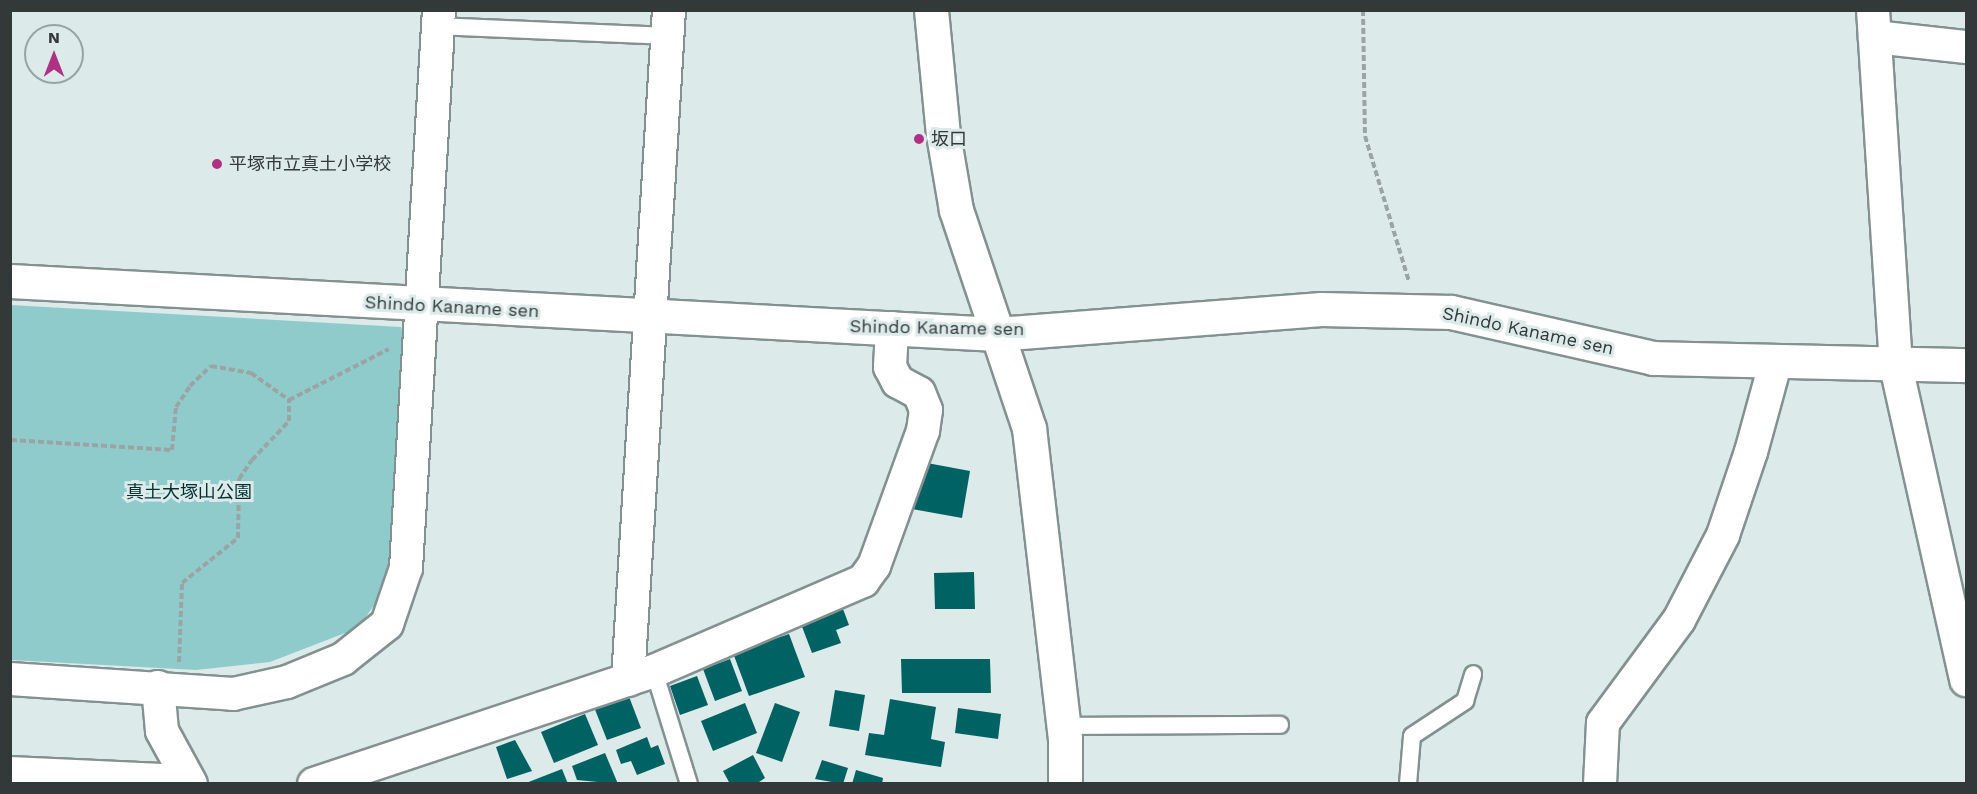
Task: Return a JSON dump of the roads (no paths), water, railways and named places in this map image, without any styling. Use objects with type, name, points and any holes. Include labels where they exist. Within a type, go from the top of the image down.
[{"type":"street","points":[[931,10],[943,134],[956,210],[1029,428],[1063,726],[1065,783]]},
{"type":"street","points":[[10,679],[159,687],[233,694],[287,682],[343,659],[387,624],[406,568],[438,18]]},
{"type":"street","points":[[641,676],[653,317],[668,23]]},
{"type":"street","points":[[1966,47],[1874,24],[1896,366],[1966,680]]},
{"type":"street","name":"Shindo Kaname sen","points":[[10,281],[420,305],[997,334],[1321,309],[1452,312],[1653,358],[1775,364],[1966,365]]},
{"type":"street","points":[[314,783],[641,676],[863,581],[874,566],[923,431],[926,410],[919,393],[898,382],[890,367],[892,328]]},
{"type":"street","points":[[1600,783],[1603,723],[1680,620],[1723,535],[1751,452],[1775,364]]},
{"type":"street","points":[[159,687],[162,731],[190,782]]},
{"type":"street","points":[[10,774],[190,782]]},
{"type":"lane","points":[[438,18],[668,23]]},
{"type":"lane","points":[[1408,783],[1412,736],[1465,701],[1473,674]]},
{"type":"lane","points":[[641,676],[689,783]]},
{"type":"lane","points":[[1063,726],[1280,725]]},
{"type":"place","name":"坂口","points":[[919,139]]},
{"type":"place","name":"平塚市立真土小学校","points":[[217,164]]},
{"type":"park label","name":"真土大塚山公園","points":[[189,492]]}]
